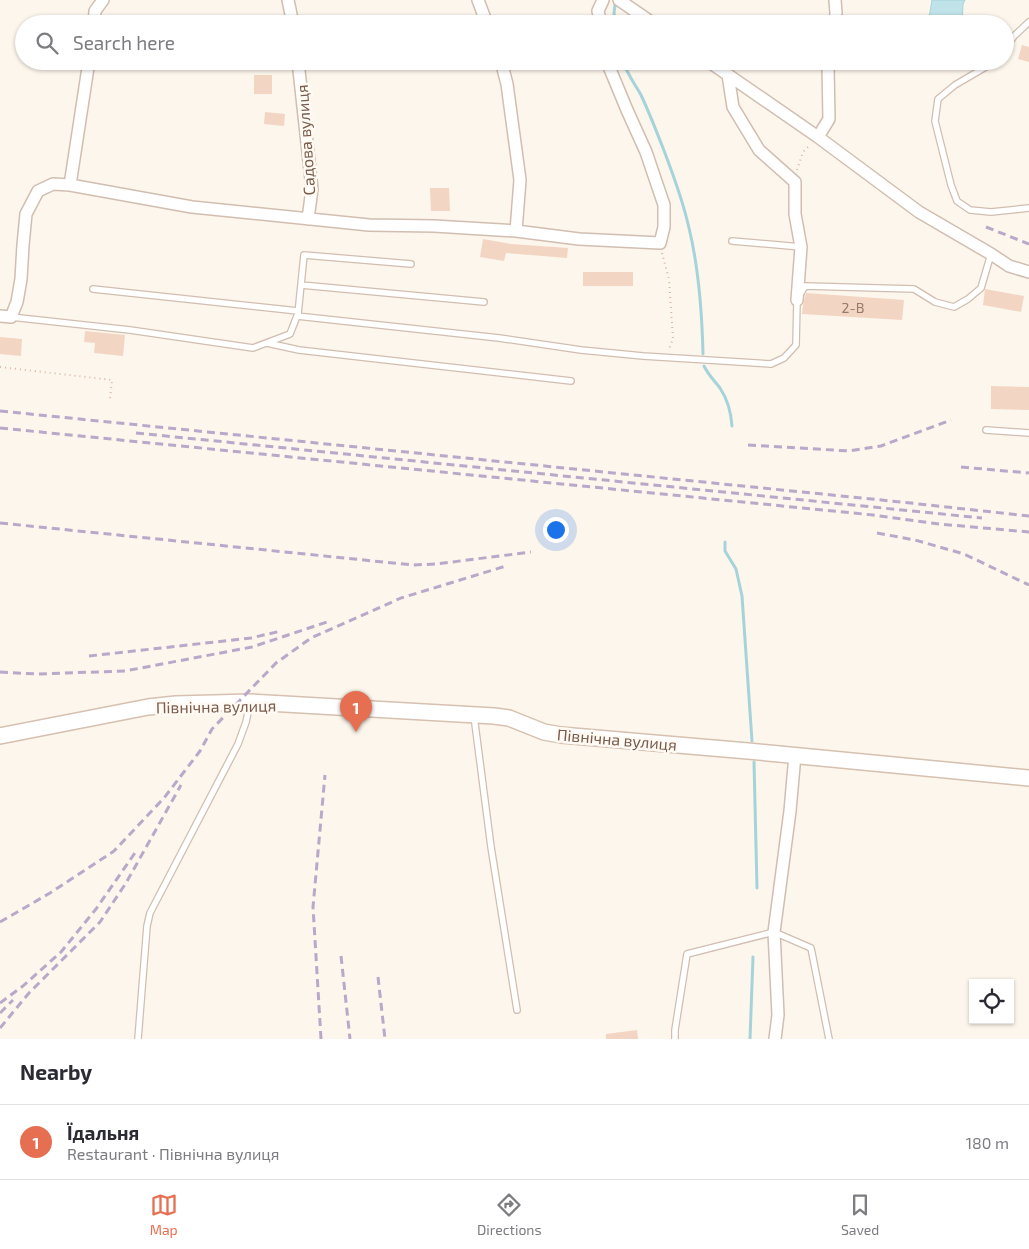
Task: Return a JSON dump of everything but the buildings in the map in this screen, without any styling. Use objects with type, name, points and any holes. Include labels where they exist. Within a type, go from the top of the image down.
[{"type":"street","points":[[95,15],[95,10],[103,0]]},
{"type":"street","points":[[288,0],[291,15]]},
{"type":"street","points":[[478,0],[484,15]]},
{"type":"street","points":[[599,15],[598,11],[603,0]]},
{"type":"street","points":[[835,0],[836,15]]},
{"type":"street","points":[[621,1],[641,15]]},
{"type":"street","points":[[70,185],[88,70]]},
{"type":"street","name":"Садова вулиця","points":[[299,70],[312,189],[308,219]]},
{"type":"street","points":[[503,70],[507,84],[520,180],[516,231]]},
{"type":"street","points":[[5,317],[17,302],[21,280],[26,214],[38,191],[53,184],[70,185],[192,207],[369,225],[434,226],[516,231],[579,238],[660,243],[664,227],[664,205],[646,152],[610,70]]},
{"type":"street","points":[[721,70],[818,136],[919,212],[1009,266],[1029,272]]},
{"type":"street","points":[[818,136],[829,119],[828,70]]},
{"type":"street","points":[[728,75],[734,107],[759,150],[795,182],[795,214],[801,247],[797,300]]},
{"type":"street","name":"Північна вулиця","points":[[0,736],[148,707],[176,704],[250,702],[474,714],[509,718],[544,732],[561,735],[1029,778]]},
{"type":"street","points":[[775,1039],[778,1016],[774,932],[790,811],[795,755]]},
{"type":"lane","points":[[1014,36],[1029,22]]},
{"type":"lane","points":[[981,70],[955,85],[938,100],[936,121],[951,185],[957,201],[970,210],[990,212],[1029,208]]},
{"type":"lane","points":[[732,241],[801,247]]},
{"type":"lane","points":[[93,289],[499,338],[581,350],[664,358],[771,364],[784,358],[796,345],[797,300],[805,286],[914,289],[935,302],[954,306],[968,299],[981,288],[991,254]]},
{"type":"lane","points":[[5,317],[130,330],[253,348],[290,334],[298,313],[304,255],[411,264]]},
{"type":"lane","points":[[301,285],[484,302]]},
{"type":"lane","points":[[267,343],[309,351],[571,381]]},
{"type":"lane","points":[[986,430],[1029,433]]},
{"type":"lane","points":[[138,1039],[147,926],[150,914],[238,744],[246,722],[250,702]]},
{"type":"lane","points":[[474,714],[491,847],[517,1010]]},
{"type":"lane","points":[[674,1039],[687,954],[774,932],[811,948],[829,1039]]},
{"type":"path","points":[[795,182],[798,165],[804,152],[818,136]]},
{"type":"path","points":[[660,243],[668,279],[673,339],[664,358]]},
{"type":"path","points":[[0,367],[112,380],[110,399]]},
{"type":"water","points":[[932,0],[965,0],[962,15],[930,15]]},
{"type":"waterway","points":[[614,15],[615,5]]},
{"type":"waterway","points":[[627,70],[650,114],[684,208],[698,275],[703,354]]},
{"type":"waterway","points":[[704,366],[725,397],[730,411],[732,426]]},
{"type":"waterway","points":[[725,542],[725,551],[736,569],[742,596],[752,741]]},
{"type":"waterway","points":[[754,762],[757,888]]},
{"type":"waterway","points":[[750,1039],[753,957]]},
{"type":"railway","points":[[986,227],[1029,244]]},
{"type":"railway","points":[[0,411],[1029,516]]},
{"type":"railway","points":[[748,445],[849,451],[881,446],[951,420]]},
{"type":"railway","points":[[0,428],[1029,532]]},
{"type":"railway","points":[[136,433],[982,518]]},
{"type":"railway","points":[[961,467],[1029,473]]},
{"type":"railway","points":[[0,523],[413,565],[436,564],[531,552]]},
{"type":"railway","points":[[877,533],[915,540],[964,554],[1029,585]]},
{"type":"railway","points":[[0,922],[50,893],[114,851],[164,798],[200,751],[212,729],[276,663],[311,638],[401,598],[506,566]]},
{"type":"railway","points":[[0,672],[37,674],[125,671],[252,647],[330,621]]},
{"type":"railway","points":[[89,656],[251,638],[281,631]]},
{"type":"railway","points":[[321,1039],[313,907],[325,775]]},
{"type":"railway","points":[[0,1028],[29,993],[100,922],[126,883],[181,785]]},
{"type":"railway","points":[[0,1003],[23,986],[61,952],[96,909],[137,850]]},
{"type":"railway","points":[[341,956],[350,1039]]},
{"type":"railway","points":[[378,977],[385,1039]]},
{"type":"railway","points":[[0,1013],[13,1000]]},
{"type":"place","name":"Їдальня","points":[[356,732]]}]
